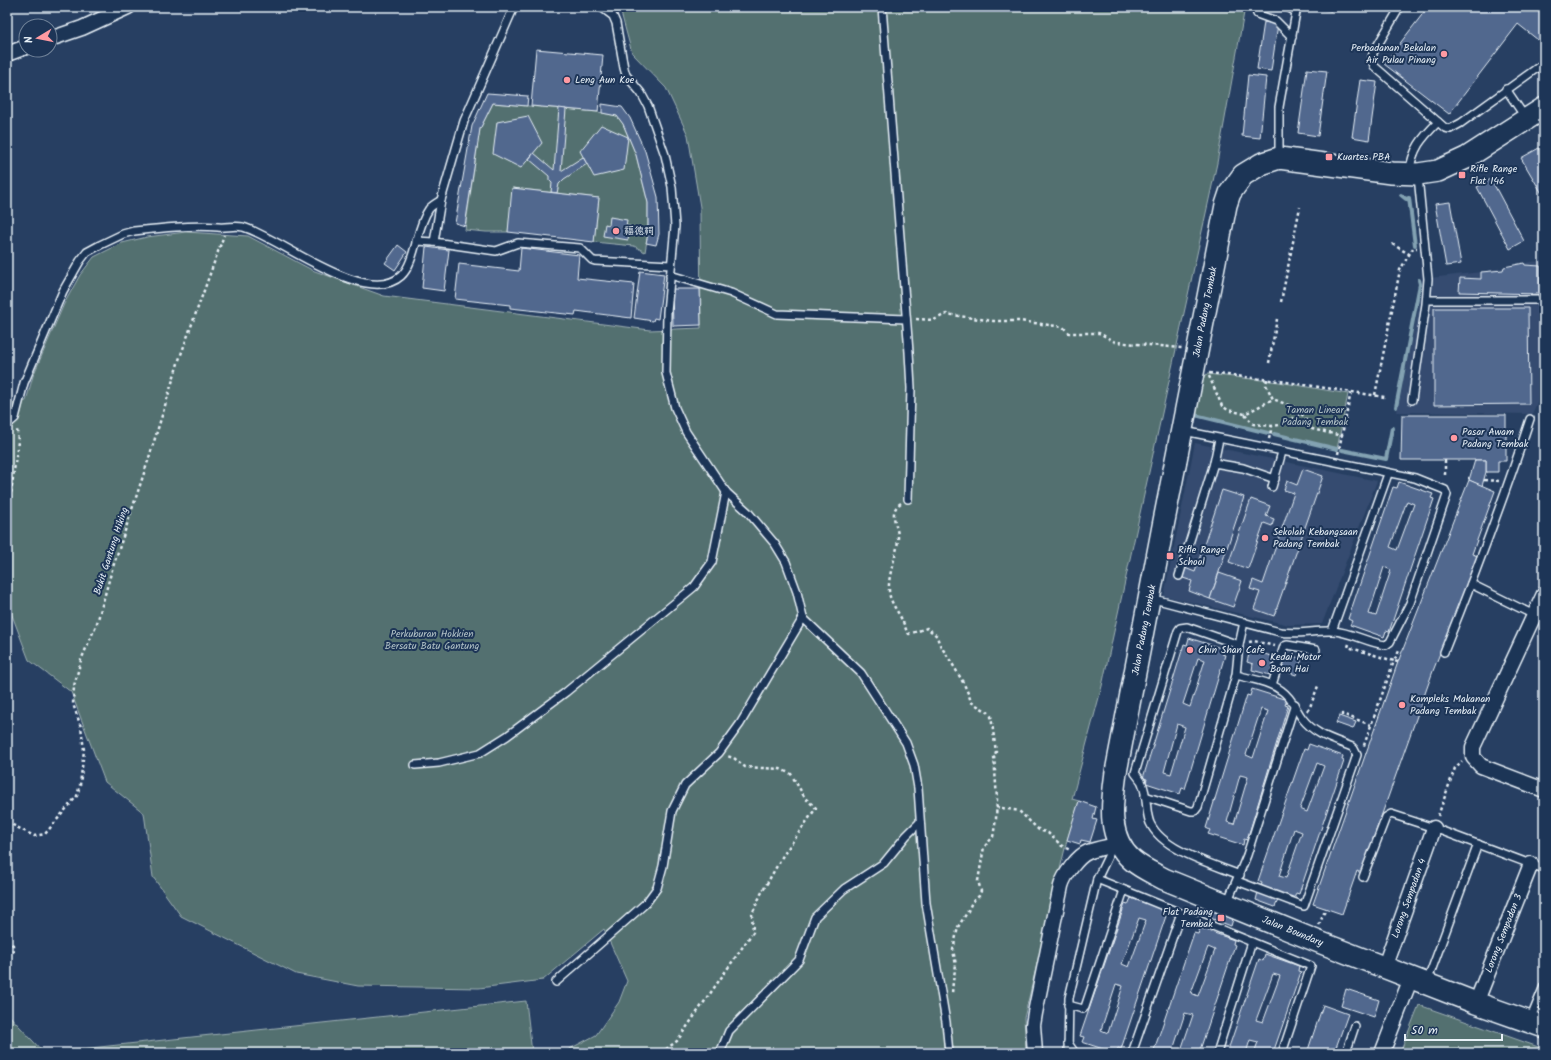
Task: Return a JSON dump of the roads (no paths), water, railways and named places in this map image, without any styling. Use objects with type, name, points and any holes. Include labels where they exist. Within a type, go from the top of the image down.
[{"type":"street","points":[[58,36],[82,28],[128,7]]},
{"type":"street","points":[[7,54],[18,50]]},
{"type":"street","name":"Jalan Padang Tembak","points":[[1124,771],[1162,526],[1226,205],[1230,193],[1243,175],[1261,164],[1279,158],[1413,174],[1438,171],[1466,158],[1544,108]]},
{"type":"street","points":[[1544,594],[1473,747],[1473,757],[1481,766],[1544,790]]},
{"type":"street","name":"Jalan Boundary","points":[[1124,771],[1112,810],[1116,845],[1141,867],[1164,879],[1384,968],[1476,1004],[1537,1024]]},
{"type":"street","name":"Lorong Sempadan 4","points":[[1384,968],[1434,828]]},
{"type":"street","points":[[1035,1053],[1033,1025],[1034,1013],[1061,886],[1068,871],[1083,856],[1089,852],[1116,845]]},
{"type":"street","name":"Lorong Sempadan 3","points":[[1476,1004],[1538,866]]},
{"type":"street","points":[[1382,1053],[1419,981]]},
{"type":"lane","points":[[434,242],[441,200],[464,121],[514,7]]},
{"type":"lane","points":[[601,7],[612,16],[616,23],[626,75],[641,93],[648,106],[665,155],[672,187],[675,226],[667,312],[666,373],[675,408],[686,432],[726,492],[748,512],[775,544],[786,562],[797,592],[803,618],[861,673],[906,743],[914,765],[918,788],[926,903],[950,1053]]},
{"type":"lane","points":[[882,7],[911,388],[908,499]]},
{"type":"lane","points":[[1255,7],[1257,14],[1261,17],[1276,21],[1292,37]]},
{"type":"lane","points":[[1279,158],[1279,107],[1296,12],[1287,7]]},
{"type":"lane","points":[[1400,7],[1373,53],[1372,59],[1374,66],[1445,128],[1454,128],[1544,63]]},
{"type":"lane","points":[[1506,89],[1526,119]]},
{"type":"lane","points":[[1412,400],[1427,300],[1428,279],[1425,247],[1413,174],[1412,158],[1421,139],[1438,122]]},
{"type":"lane","points":[[7,425],[15,418],[24,383],[39,345],[72,272],[87,252],[123,234],[134,231],[210,226],[241,227],[255,231],[329,272],[368,284],[382,284],[401,276],[410,260],[422,222],[429,208],[441,200]]},
{"type":"lane","points":[[416,241],[434,242],[496,251],[518,242],[580,248],[592,260],[595,261],[671,265]]},
{"type":"lane","points":[[670,275],[731,294],[777,314],[906,319]]},
{"type":"lane","points":[[1427,300],[1544,300]]},
{"type":"lane","points":[[1444,652],[1508,484],[1530,419]]},
{"type":"lane","points":[[1150,598],[1286,633],[1332,631],[1351,634],[1386,645],[1390,642],[1410,603],[1448,494],[1445,490],[1415,478],[1388,474],[1182,431]]},
{"type":"lane","points":[[1179,576],[1214,463],[1219,439]]},
{"type":"lane","points":[[1272,487],[1282,452]]},
{"type":"lane","points":[[1214,463],[1243,468],[1275,478]]},
{"type":"lane","points":[[1332,631],[1388,474]]},
{"type":"lane","points":[[415,765],[439,762],[480,753],[507,736],[566,692],[694,587],[712,562],[726,492]]},
{"type":"lane","points":[[1471,584],[1534,616]]},
{"type":"lane","points":[[556,982],[646,904],[656,888],[664,866],[672,811],[685,785],[719,753],[740,724],[803,618]]},
{"type":"lane","points":[[1145,796],[1191,811],[1197,809],[1236,675],[1239,645],[1244,622]]},
{"type":"lane","points":[[1236,675],[1272,685],[1283,691],[1295,704],[1302,718],[1314,731],[1352,747],[1356,752],[1356,759],[1304,906],[1238,878],[1184,852],[1163,840],[1150,822],[1142,783],[1124,771],[1180,628],[1187,627],[1239,645]]},
{"type":"lane","points":[[1272,685],[1284,646],[1287,645],[1316,650]]},
{"type":"lane","points":[[1227,904],[1247,855],[1295,704]]},
{"type":"lane","points":[[1363,877],[1386,817],[1391,814],[1538,866]]},
{"type":"lane","points":[[720,1053],[729,1031],[799,960],[815,917],[844,889],[884,863],[906,836],[920,822]]},
{"type":"lane","points":[[1419,981],[1478,844]]},
{"type":"lane","points":[[1068,1053],[1068,1005],[1097,879],[1116,845]]},
{"type":"lane","points":[[1097,879],[1311,966],[1282,1053]]},
{"type":"lane","points":[[1068,1005],[1083,1009],[1085,1007],[1124,890]]},
{"type":"lane","points":[[1132,1053],[1181,913]]},
{"type":"lane","points":[[1217,1053],[1252,942]]},
{"type":"lane","points":[[1537,1024],[1544,986]]},
{"type":"lane","points":[[1346,1053],[1355,1026]]},
{"type":"lane","points":[[1067,1041],[1075,1053]]},
{"type":"waterway","points":[[1401,195],[1406,199],[1409,198],[1415,245]]},
{"type":"waterway","points":[[1396,407],[1420,284],[1419,280]]},
{"type":"waterway","points":[[1195,415],[1268,433]]},
{"type":"waterway","points":[[1342,450],[1386,459],[1392,428]]},
{"type":"waterway","points":[[1274,434],[1337,449]]},
{"type":"place","name":"Perbadanan Bekalan Air Pulau Pinang","points":[[1444,54]]},
{"type":"place","name":"Leng Aun Koe","points":[[567,80]]},
{"type":"place","name":"Kuartes PBA","points":[[1329,157]]},
{"type":"place","name":"Rifle Range Flat 146","points":[[1462,175]]},
{"type":"place","name":"福德祠","points":[[616,231]]},
{"type":"place","name":"Pasar Awam Padang Tembak","points":[[1454,438]]},
{"type":"place","name":"Sekolah Kebangsaan Padang Tembak","points":[[1265,538]]},
{"type":"place","name":"Rifle Range School","points":[[1170,556]]},
{"type":"place","name":"Chin Shan Cafe","points":[[1190,650]]},
{"type":"place","name":"Kedai Motor Boon Hai","points":[[1262,663]]},
{"type":"place","name":"Kompleks Makanan Padang Tembak","points":[[1402,705]]},
{"type":"place","name":"Flat Padang Tembak","points":[[1221,918]]},
{"type":"park label","name":"Taman Linear Padang Tembak","points":[[1315,416]]},
{"type":"park label","name":"Perkuburan Hokkien Bersatu Batu Gantung","points":[[432,640]]}]
